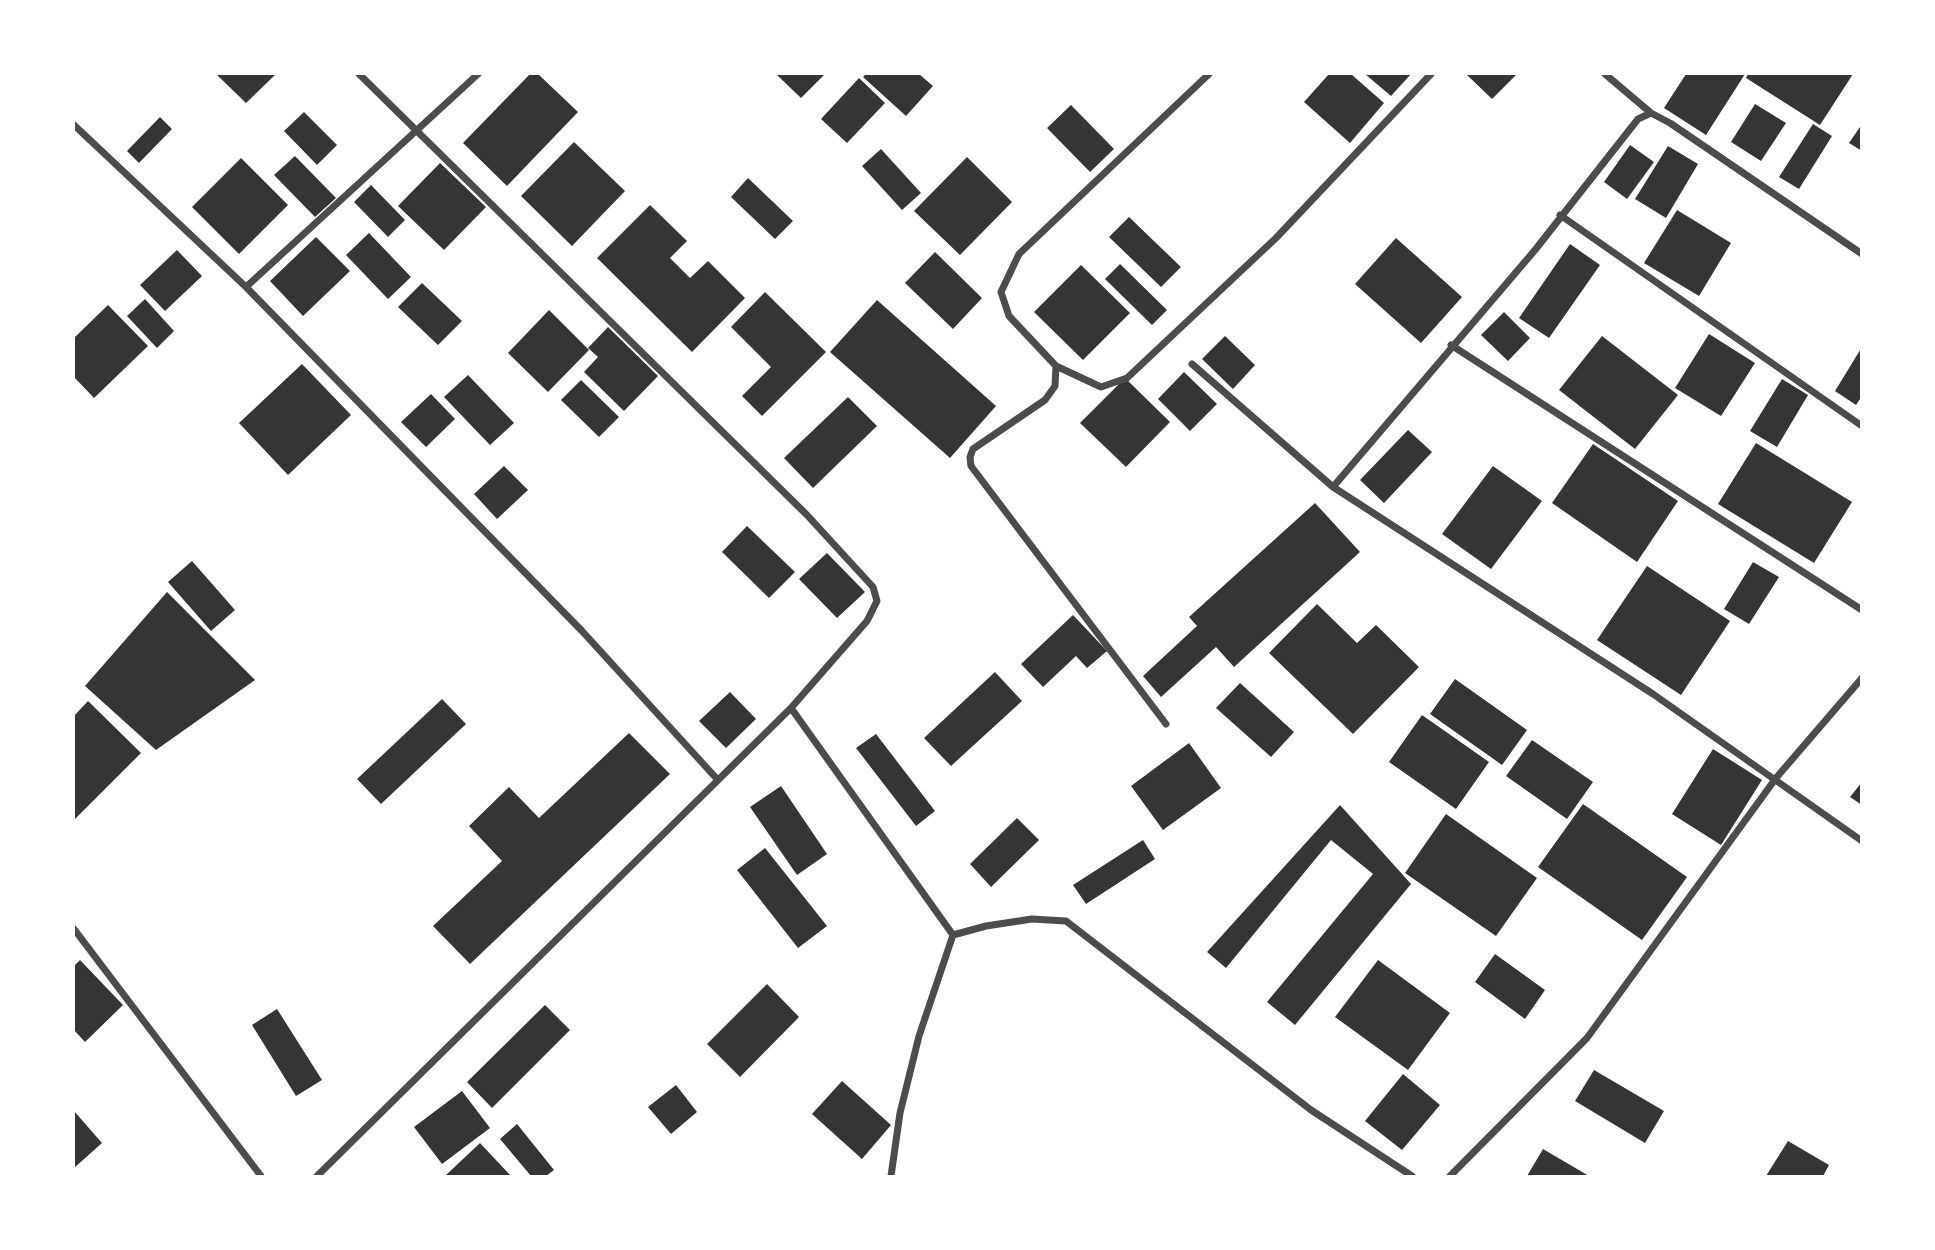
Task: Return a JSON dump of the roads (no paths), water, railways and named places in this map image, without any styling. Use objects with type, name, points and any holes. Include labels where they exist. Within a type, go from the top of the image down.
[{"type":"street","points":[[317,1177],[791,708],[867,621],[877,601],[873,587],[807,515],[359,74]]},
{"type":"street","points":[[246,287],[478,74]]},
{"type":"street","points":[[1209,74],[1019,254],[1001,292],[1009,316],[1056,366],[1101,387],[1127,377],[1276,238],[1430,74]]},
{"type":"street","points":[[1605,74],[1651,113],[1670,123],[1861,254]]},
{"type":"street","points":[[1333,487],[1451,345],[1535,250],[1638,119],[1651,113]]},
{"type":"street","points":[[74,125],[246,287],[582,631],[717,779]]},
{"type":"street","points":[[1560,215],[1861,426]]},
{"type":"street","points":[[1451,345],[1861,610]]},
{"type":"street","points":[[1192,365],[1333,487],[1653,694],[1776,778],[1861,841]]},
{"type":"street","points":[[1056,366],[1055,386],[1045,400],[973,449],[971,466],[1166,724]]},
{"type":"street","points":[[1450,1177],[1587,1038],[1776,778],[1861,678]]},
{"type":"street","points":[[791,708],[953,935]]},
{"type":"street","points":[[953,935],[986,926],[1032,919],[1066,921],[1311,1110],[1412,1177]]},
{"type":"street","points":[[74,929],[261,1177]]},
{"type":"street","points":[[891,1177],[900,1113],[919,1036],[953,935]]}]
